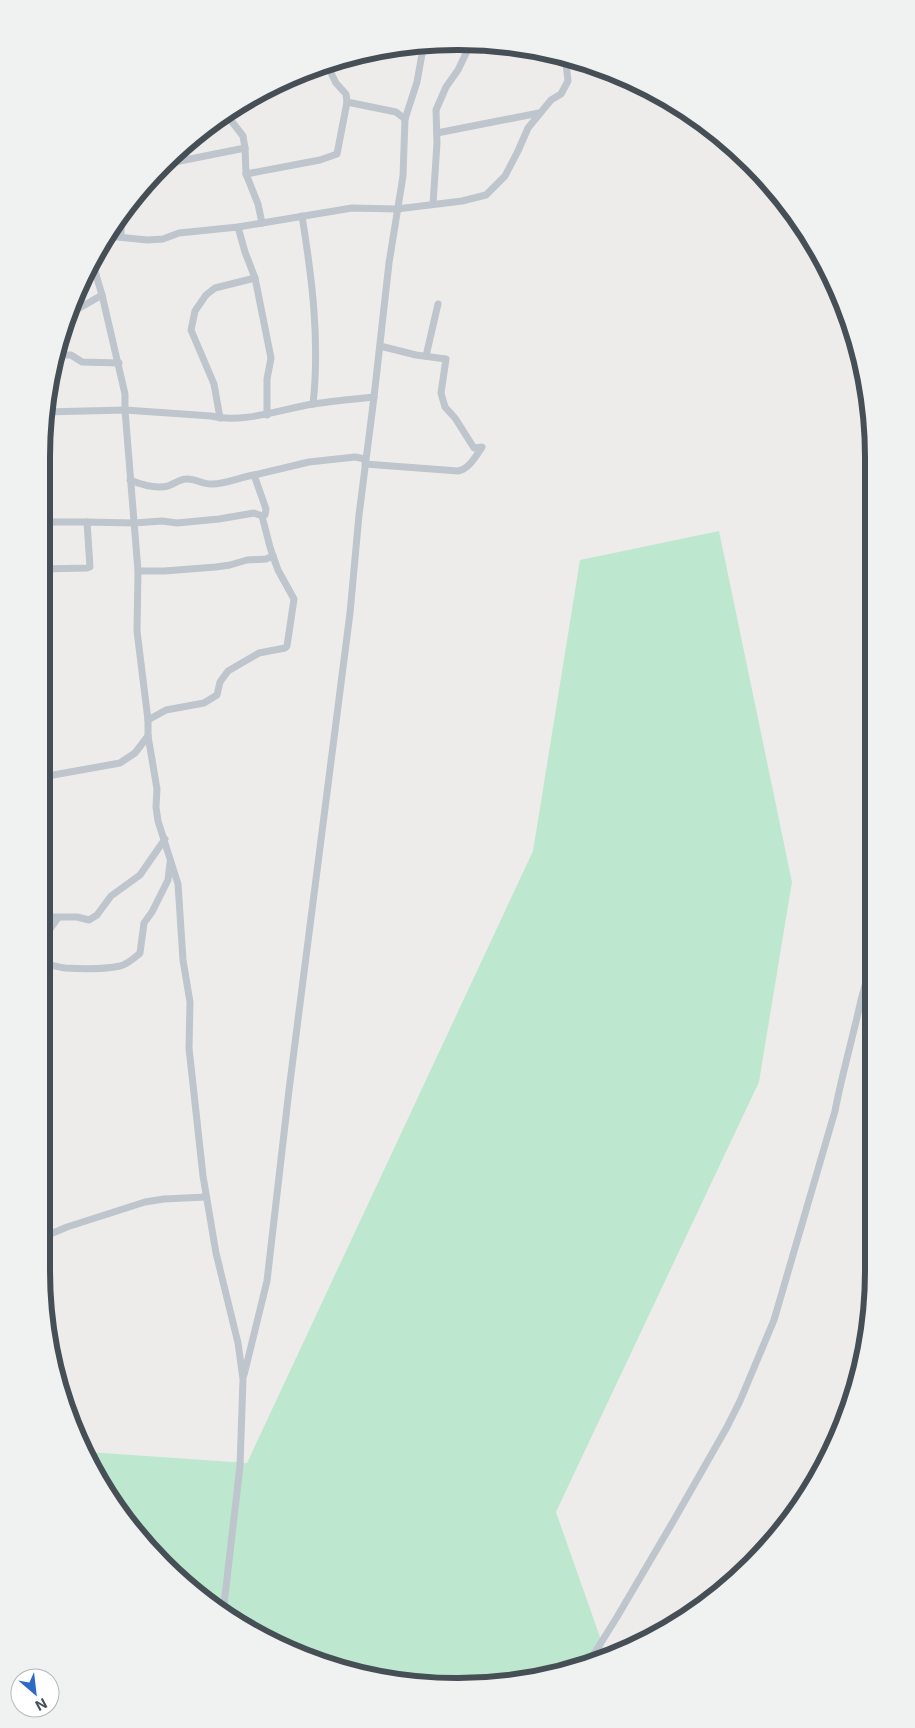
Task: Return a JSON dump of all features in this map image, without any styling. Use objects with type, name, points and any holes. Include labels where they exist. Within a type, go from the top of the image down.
[{"type":"street","points":[[433,204],[437,168],[436,110],[446,87],[458,70],[467,50]]},
{"type":"street","points":[[224,1604],[240,1466],[244,1379],[267,1282],[289,1090],[350,613],[365,461],[397,209],[403,176],[405,119],[417,82],[422,52]]},
{"type":"street","points":[[116,237],[147,240],[163,239],[179,233],[238,227],[352,208],[397,209],[462,201],[486,195],[505,176],[528,128],[551,100],[561,94],[568,81],[566,65]]},
{"type":"street","points":[[246,174],[320,160],[337,154],[346,94],[336,83],[330,71]]},
{"type":"street","points":[[346,102],[396,112],[405,119]]},
{"type":"street","points":[[437,133],[540,113]]},
{"type":"street","points":[[230,120],[243,136],[246,174],[258,204],[262,222]]},
{"type":"street","points":[[177,162],[245,148]]},
{"type":"street","points":[[302,216],[311,273],[315,325],[315,387],[313,404]]},
{"type":"street","points":[[238,227],[255,278],[271,358],[267,379],[267,415]]},
{"type":"street","points":[[121,228],[121,237]]},
{"type":"street","points":[[95,272],[125,394],[138,571],[137,631],[148,720],[148,736],[157,789],[156,807],[158,821],[171,859],[179,894],[183,960],[190,1002],[189,1048],[206,1197],[216,1254],[238,1343],[244,1379]]},
{"type":"street","points":[[220,418],[214,384],[191,330],[195,311],[206,295],[215,288],[255,278]]},
{"type":"street","points":[[79,308],[102,295]]},
{"type":"street","points":[[426,356],[438,304]]},
{"type":"street","points":[[130,480],[142,485],[160,487],[190,478],[207,484],[214,484],[309,462],[355,457],[365,461],[432,470],[464,470],[482,447],[474,448],[455,418],[445,407],[441,393],[446,359],[416,355],[380,346]]},
{"type":"street","points":[[63,355],[71,355],[82,362],[118,363]]},
{"type":"street","points":[[52,412],[125,410],[220,418],[267,415],[313,404],[374,397]]},
{"type":"street","points":[[254,475],[266,509],[265,516],[262,516]]},
{"type":"street","points":[[50,522],[176,523],[254,513],[262,516]]},
{"type":"street","points":[[148,720],[166,710],[204,703],[217,695],[220,682],[228,671],[258,653],[288,646],[294,599],[278,570],[262,516]]},
{"type":"street","points":[[50,569],[90,567],[87,522]]},
{"type":"street","points":[[138,571],[216,567],[247,560],[266,559],[273,556]]},
{"type":"street","points":[[50,776],[120,763],[135,753],[148,736]]},
{"type":"street","points":[[50,918],[77,916],[90,920],[97,915],[111,896],[140,875],[165,839]]},
{"type":"street","points":[[50,964],[64,968],[122,965],[140,953],[144,923],[152,912],[168,880],[171,859]]},
{"type":"street","points":[[50,929],[58,918]]},
{"type":"street","points":[[594,1654],[618,1617],[727,1427],[774,1320],[835,1112],[865,983]]},
{"type":"street","points":[[50,1234],[145,1202],[206,1197]]},
{"type":"green space","points":[[719,531],[792,882],[759,1082],[556,1512],[605,1650],[563,1664],[511,1675],[458,1678],[404,1675],[352,1664],[302,1647],[254,1623],[209,1594],[169,1559],[134,1519],[93,1452],[247,1463],[533,851],[580,560]]}]
